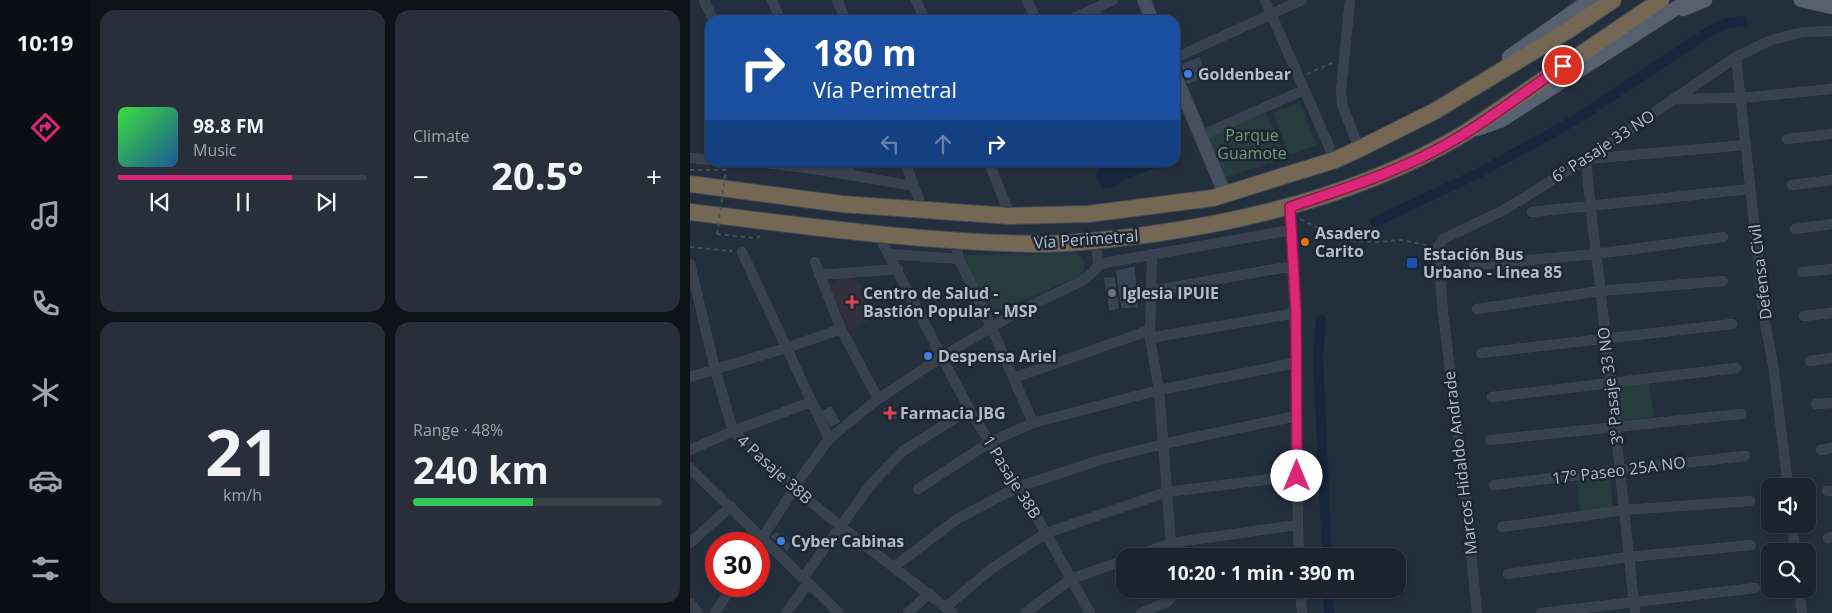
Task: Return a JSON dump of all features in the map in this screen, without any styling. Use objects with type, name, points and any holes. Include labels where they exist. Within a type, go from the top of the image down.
[{"type":"highway","name":"Vía Perimetral","points":[[690,184],[842,204],[1010,216],[1088,214],[1213,198],[1335,160],[1359,149],[1435,111],[1568,31],[1613,0]]},
{"type":"highway","name":"Vía Perimetral","points":[[690,212],[878,234],[1037,244],[1096,242],[1290,212],[1382,176],[1436,150],[1465,133],[1661,0]]},
{"type":"main road","name":"Vía Perimetral","points":[[1435,111],[1451,94],[1517,53],[1590,0]]},
{"type":"main road","name":"Vía Perimetral","points":[[1465,133],[1500,121],[1689,0]]},
{"type":"main road","points":[[1662,19],[1705,0]]},
{"type":"main road","points":[[1801,0],[1832,7]]},
{"type":"street","points":[[704,0],[711,15]]},
{"type":"street","points":[[772,0],[778,15]]},
{"type":"street","points":[[837,0],[844,15]]},
{"type":"street","points":[[1027,0],[1034,15]]},
{"type":"street","points":[[1080,15],[1113,0]]},
{"type":"street","points":[[1144,0],[1150,15]]},
{"type":"street","points":[[1265,0],[1335,160]]},
{"type":"street","points":[[1180,56],[1302,0]]},
{"type":"street","points":[[1350,0],[1341,90],[1342,104],[1359,149]]},
{"type":"street","points":[[920,1],[924,15]]},
{"type":"street","points":[[1093,9],[1096,15]]},
{"type":"street","name":"6º Pasaje 33 NO","points":[[1438,247],[1443,239],[1504,210],[1586,159],[1736,57],[1771,40],[1803,32],[1832,31]]},
{"type":"street","name":"Defensa Civil","points":[[1736,57],[1765,323],[1773,364],[1787,478]]},
{"type":"street","points":[[1180,87],[1225,194]]},
{"type":"street","points":[[1674,100],[1741,98],[1832,89]]},
{"type":"street","points":[[1200,136],[1304,90]]},
{"type":"street","points":[[1787,139],[1832,134]]},
{"type":"street","points":[[1586,159],[1746,145]]},
{"type":"street","points":[[690,158],[705,160]]},
{"type":"street","name":"3º Pasaje 33 NO","points":[[1586,159],[1589,206],[1616,427],[1635,613]]},
{"type":"street","points":[[802,167],[914,186]]},
{"type":"street","points":[[848,167],[852,175]]},
{"type":"street","points":[[907,167],[923,210]]},
{"type":"street","points":[[991,167],[1010,216]]},
{"type":"street","points":[[1792,184],[1832,180]]},
{"type":"street","points":[[1532,212],[1750,189]]},
{"type":"street","points":[[1290,212],[1296,313],[1298,548]]},
{"type":"street","points":[[1795,229],[1832,224]]},
{"type":"street","points":[[1098,264],[1291,230]]},
{"type":"street","name":"1 Pasaje 38B","points":[[878,234],[970,409],[1046,533],[1090,613]]},
{"type":"street","points":[[1474,265],[1596,254],[1723,237]]},
{"type":"street","points":[[954,240],[959,259],[1034,422]]},
{"type":"street","points":[[766,532],[794,488],[829,440],[878,399],[942,356],[1021,310],[1082,282],[1094,271],[1098,264],[1096,242]]},
{"type":"street","name":"Marcos Hidaldo Andrade","points":[[1438,247],[1443,313],[1465,490],[1477,613]]},
{"type":"street","points":[[742,252],[829,440]]},
{"type":"street","points":[[890,254],[959,259]]},
{"type":"street","points":[[1152,254],[1150,334],[1158,390],[1171,543]]},
{"type":"street","points":[[815,262],[841,329],[878,399]]},
{"type":"street","name":"4 Pasaje 38B","points":[[690,264],[733,431],[794,488],[840,526],[950,610]]},
{"type":"street","points":[[1151,291],[1293,266]]},
{"type":"street","points":[[820,274],[898,269]]},
{"type":"street","points":[[1802,272],[1832,269]]},
{"type":"street","points":[[1478,309],[1600,290],[1724,280]]},
{"type":"street","points":[[1014,378],[1150,334],[1296,313]]},
{"type":"street","points":[[1804,316],[1832,313]]},
{"type":"street","points":[[1481,353],[1732,324]]},
{"type":"street","points":[[690,377],[841,329]]},
{"type":"street","points":[[1810,361],[1832,358]]},
{"type":"street","points":[[918,490],[990,442],[1034,422],[1158,390],[1296,363]]},
{"type":"street","points":[[1492,397],[1736,368]]},
{"type":"street","points":[[690,450],[733,431],[812,402]]},
{"type":"street","points":[[1816,404],[1832,403]]},
{"type":"street","points":[[786,613],[840,526],[872,483],[903,451],[970,409]]},
{"type":"street","points":[[1490,440],[1741,414]]},
{"type":"street","points":[[894,567],[957,519],[1018,487],[1103,459],[1163,444],[1298,416]]},
{"type":"street","points":[[1821,450],[1832,448]]},
{"type":"street","name":"17º Paseo 25A NO","points":[[1494,486],[1745,456]]},
{"type":"street","points":[[690,468],[730,506],[752,532]]},
{"type":"street","points":[[950,610],[991,569],[1046,533],[1167,492],[1297,476]]},
{"type":"street","points":[[1502,527],[1625,510],[1750,501]]},
{"type":"street","points":[[690,543],[730,506]]},
{"type":"street","points":[[1157,548],[1171,543],[1297,525]]},
{"type":"street","points":[[1508,574],[1629,557],[1751,545]]},
{"type":"street","points":[[770,550],[839,613]]},
{"type":"street","points":[[1025,613],[1071,578],[1116,563]]},
{"type":"street","points":[[1541,613],[1755,588]]},
{"type":"street","points":[[908,613],[929,593]]},
{"type":"street","points":[[719,611],[726,597]]},
{"type":"street","points":[[1141,613],[1166,602],[1170,598]]},
{"type":"street","points":[[1301,598],[1302,613]]},
{"type":"street","points":[[1800,598],[1802,613]]},
{"type":"street","points":[[690,603],[698,613]]},
{"type":"path","points":[[1300,78],[1332,63]]},
{"type":"path","points":[[726,170],[718,234],[754,238]]},
{"type":"path","points":[[1290,212],[1342,240],[1376,242],[1403,240],[1438,247]]},
{"type":"path","points":[[690,247],[742,252]]},
{"type":"shaded area","name":"Centro de Salud - Bastión Popular - MSP","points":[[842,277],[860,283],[874,317],[850,331],[830,287]]},
{"type":"green space","points":[[1300,102],[1316,145],[1289,155],[1273,113]]},
{"type":"green space","name":"Parque Guamote","points":[[1266,113],[1285,158],[1226,177],[1209,137]]},
{"type":"green space","points":[[1077,253],[1084,263],[1082,275],[989,315],[964,255]]},
{"type":"green space","points":[[1649,382],[1654,417],[1617,422],[1613,386]]},
{"type":"green space","points":[[1610,474],[1613,508],[1581,512],[1576,478]]},
{"type":"water","points":[[1105,167],[1158,167],[1126,179],[1114,187],[1103,188],[1096,179],[1097,170]]},
{"type":"building","points":[[1200,56],[1208,77],[1187,85],[1180,64]]},
{"type":"building","name":"Asadero Carito","points":[[1301,237],[1309,237],[1308,247],[1301,246]]},
{"type":"building","points":[[1135,266],[1139,308],[1121,309],[1115,270]]},
{"type":"building","name":"Iglesia IPUIE","points":[[1115,276],[1120,309],[1109,312],[1103,277]]},
{"type":"building","name":"Despensa Ariel","points":[[930,352],[933,357],[927,361],[924,355]]},
{"type":"building","name":"Farmacia JBG","points":[[890,404],[898,417],[890,423],[882,409]]},
{"type":"building","points":[[831,405],[841,422],[830,428],[820,411]]},
{"type":"building","name":"Cyber Cabinas","points":[[776,531],[792,545],[787,552],[770,537]]},
{"type":"waterway","points":[[1375,222],[1481,172],[1575,120],[1710,31],[1725,24],[1743,21]]},
{"type":"waterway","points":[[1321,320],[1318,356],[1327,548]]},
{"type":"waterway","points":[[1328,598],[1329,613]]},
{"type":"place","name":"Goldenbear","points":[[1188,74]]},
{"type":"place","name":"Asadero Carito","points":[[1305,242]]},
{"type":"place","name":"Estación Bus Urbano - Linea 85","points":[[1412,263]]},
{"type":"place","name":"Iglesia IPUIE","points":[[1112,293]]},
{"type":"place","name":"Centro de Salud - Bastión Popular - MSP","points":[[852,302]]},
{"type":"place","name":"Despensa Ariel","points":[[928,356]]},
{"type":"place","name":"Farmacia JBG","points":[[890,413]]},
{"type":"place","name":"Cyber Cabinas","points":[[781,541]]},
{"type":"route","points":[[1297,476],[1296,313],[1290,207],[1382,176],[1436,150],[1465,133],[1563,66]]}]
